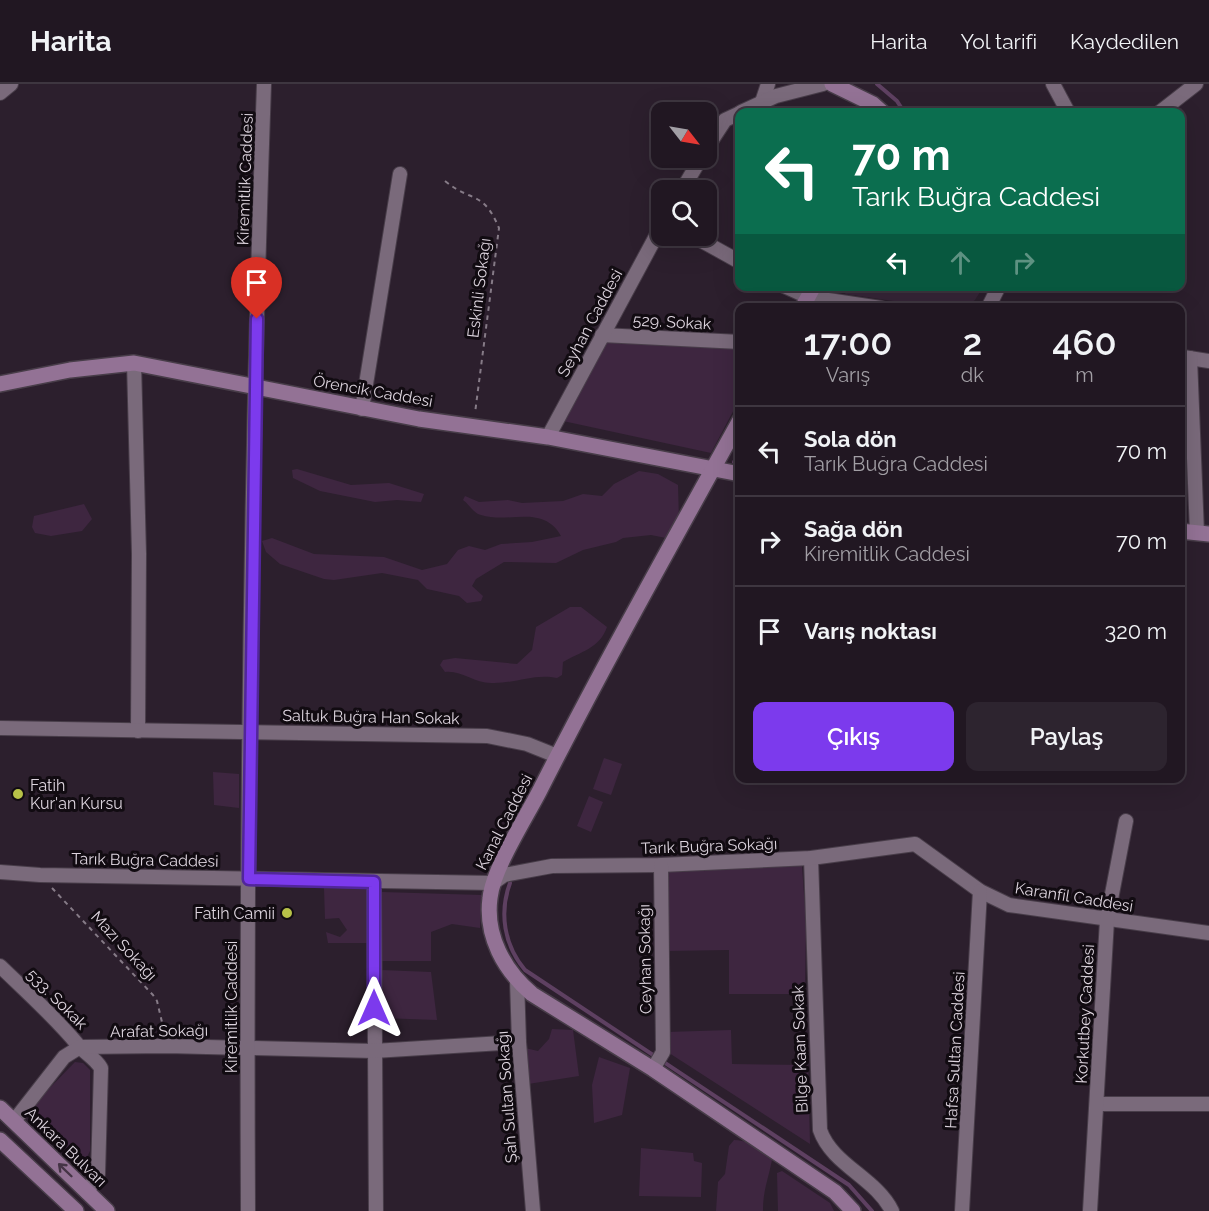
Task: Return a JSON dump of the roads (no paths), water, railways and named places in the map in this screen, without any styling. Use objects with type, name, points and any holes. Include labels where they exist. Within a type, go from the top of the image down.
[{"type":"street","points":[[0,93],[11,84]]},
{"type":"street","name":"Kiremitlik Caddesi","points":[[248,1211],[247,1047],[251,732],[256,388],[264,84]]},
{"type":"street","points":[[762,102],[768,84]]},
{"type":"street","points":[[750,108],[762,102],[823,84]]},
{"type":"street","points":[[832,84],[878,108]]},
{"type":"street","points":[[1053,84],[1066,108]]},
{"type":"street","points":[[1165,108],[1196,84]]},
{"type":"street","points":[[717,132],[725,120],[735,115]]},
{"type":"street","points":[[362,409],[400,174]]},
{"type":"street","name":"Seyhan Caddesi","points":[[548,437],[651,245]]},
{"type":"street","points":[[711,246],[735,259]]},
{"type":"street","points":[[796,291],[810,297],[844,303]]},
{"type":"street","name":"529. Sokak","points":[[602,335],[735,342]]},
{"type":"street","points":[[1185,531],[1203,533],[1185,357],[1209,361]]},
{"type":"street","points":[[134,363],[139,554],[138,730]]},
{"type":"street","name":"Örencik Caddesi","points":[[0,384],[70,370],[105,368],[134,363],[362,409],[548,437],[735,473]]},
{"type":"street","name":"Kanal Caddesi","points":[[735,429],[557,756],[499,879],[488,911],[492,934],[504,962],[517,981],[556,1010],[654,1069],[834,1192],[853,1211]]},
{"type":"street","name":"Saltuk Buğra Han Sokak","points":[[0,728],[487,736],[527,744],[557,756]]},
{"type":"street","name":"Korkutbey Caddesi","points":[[1090,1211],[1107,920],[1126,821]]},
{"type":"street","name":"Tarık Buğra Sokağı","points":[[499,879],[529,868],[552,866],[661,865],[811,858],[915,844]]},
{"type":"street","name":"Karanfil Caddesi","points":[[915,844],[980,891],[1009,905],[1209,933]]},
{"type":"street","name":"Bilge Kaan Sokak","points":[[811,858],[820,1130],[833,1150],[886,1198],[892,1211]]},
{"type":"street","name":"Ceyhan Sokağı","points":[[654,1069],[663,1052],[661,865]]},
{"type":"street","name":"Tarık Buğra Caddesi","points":[[0,872],[40,875],[374,882],[499,879]]},
{"type":"street","points":[[374,882],[376,1211]]},
{"type":"street","name":"Hafsa Sultan Caddesi","points":[[962,1211],[980,891]]},
{"type":"street","name":"533. Sokak","points":[[0,966],[65,1029],[80,1047],[95,1058],[101,1068],[98,1174],[87,1192]]},
{"type":"street","name":"Şah Sultan Sokağı","points":[[517,981],[519,1042],[532,1211]]},
{"type":"street","name":"Arafat Sokağı","points":[[80,1047],[247,1047],[374,1051],[519,1042]]},
{"type":"street","points":[[14,1121],[64,1057],[80,1047]]},
{"type":"street","points":[[1096,1104],[1209,1104]]},
{"type":"street","name":"Ankara Bulvarı","points":[[0,1108],[107,1211]]},
{"type":"street","points":[[0,1140],[76,1211]]},
{"type":"waterway","points":[[877,84],[897,101],[901,108]]},
{"type":"waterway","points":[[824,296],[827,291]]},
{"type":"waterway","points":[[510,883],[504,917],[512,950],[525,970],[849,1185],[872,1211]]},
{"type":"place","name":"Fatih Kur'an Kursu","points":[[18,794]]},
{"type":"place","name":"Fatih Camii","points":[[287,913]]}]
